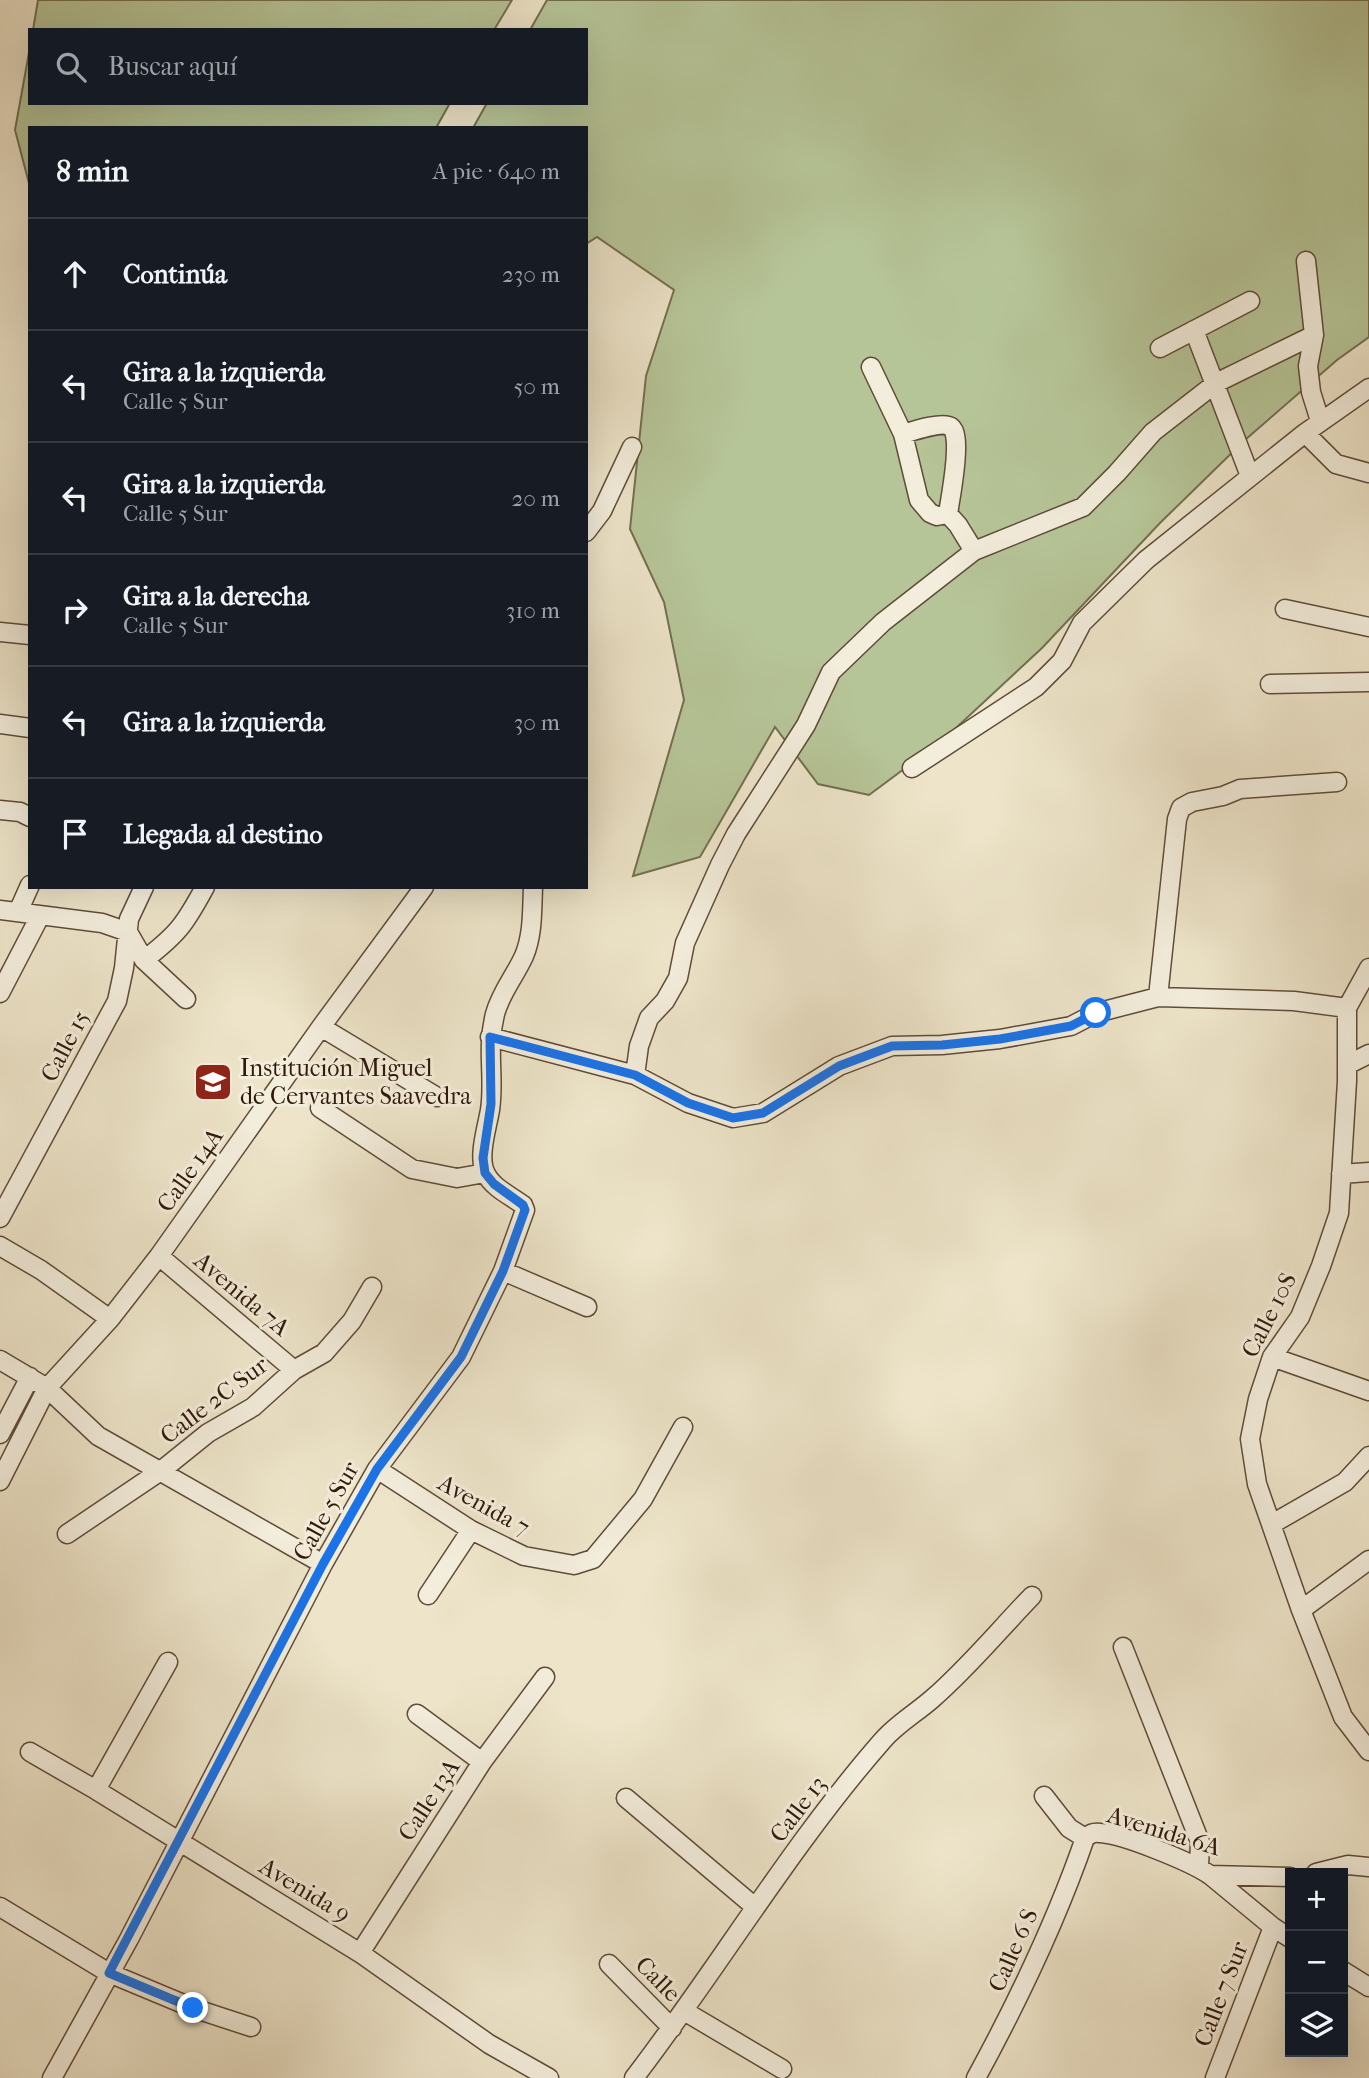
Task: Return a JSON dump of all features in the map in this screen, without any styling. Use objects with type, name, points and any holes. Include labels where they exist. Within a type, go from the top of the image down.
[{"type":"street","points":[[1306,261],[1314,335],[1308,366],[1311,392],[1320,421]]},
{"type":"street","points":[[1160,348],[1250,301]]},
{"type":"street","points":[[1194,330],[1250,476]]},
{"type":"street","points":[[635,1075],[639,1046],[649,1018],[665,1001],[678,978],[685,943],[720,866],[736,834],[806,725],[831,672],[883,622],[974,551],[1083,507],[1117,474],[1153,432],[1216,383],[1314,335]]},
{"type":"street","points":[[872,367],[903,434],[919,500],[930,513],[937,516],[948,514]]},
{"type":"street","points":[[912,768],[1037,687],[1062,660],[1082,623],[1146,560],[1320,421],[1369,388]]},
{"type":"street","points":[[903,434],[943,424],[951,426],[955,431],[955,463],[948,514]]},
{"type":"street","points":[[1305,433],[1336,464],[1369,473]]},
{"type":"street","points":[[588,529],[602,511],[632,447]]},
{"type":"street","points":[[948,514],[974,551]]},
{"type":"street","points":[[1285,609],[1369,627]]},
{"type":"street","points":[[0,632],[28,635]]},
{"type":"street","points":[[1270,684],[1369,682]]},
{"type":"street","points":[[0,724],[28,728]]},
{"type":"street","points":[[1158,997],[1177,819],[1181,808],[1192,802],[1223,796],[1240,789],[1337,782]]},
{"type":"street","points":[[0,810],[20,812],[28,816]]},
{"type":"street","points":[[18,912],[28,889]]},
{"type":"street","name":"Calle 15","points":[[0,1218],[117,1001],[124,968],[129,919],[143,889]]},
{"type":"street","points":[[144,960],[173,938],[204,889]]},
{"type":"street","name":"Calle 14A","points":[[0,1481],[47,1388],[110,1319],[159,1256],[423,889]]},
{"type":"street","points":[[320,1108],[412,1169],[457,1178],[485,1173],[483,1158],[491,1104],[490,1037],[503,993],[524,956],[532,924],[533,889]]},
{"type":"street","points":[[0,910],[102,923],[128,932],[144,960],[186,999]]},
{"type":"street","points":[[0,993],[40,916]]},
{"type":"street","name":"Calle 10S","points":[[1369,968],[1347,1008],[1347,1065],[1339,1213],[1300,1317],[1272,1357],[1258,1399],[1250,1438],[1257,1484],[1301,1611],[1343,1717],[1369,1751]]},
{"type":"street","points":[[490,1037],[635,1075],[688,1103],[733,1118],[763,1113],[839,1066],[892,1046],[942,1045],[1000,1039],[1071,1026],[1096,1013],[1158,997],[1294,1001],[1347,1008]]},
{"type":"street","points":[[321,1027],[437,1097]]},
{"type":"street","points":[[1347,1065],[1369,1054]]},
{"type":"street","points":[[1341,1174],[1369,1172]]},
{"type":"street","name":"Calle 5 Sur","points":[[52,2078],[323,1564],[377,1469],[461,1357],[503,1271],[525,1210],[523,1205],[494,1184],[485,1173]]},
{"type":"street","points":[[0,1246],[41,1270],[110,1319]]},
{"type":"street","name":"Avenida 7A","points":[[159,1256],[294,1370]]},
{"type":"street","points":[[503,1271],[587,1307]]},
{"type":"street","name":"Calle 2C Sur","points":[[67,1534],[162,1470],[208,1433],[253,1407],[294,1370],[324,1353],[352,1321],[372,1287]]},
{"type":"street","points":[[1272,1357],[1369,1391]]},
{"type":"street","points":[[0,1360],[47,1388],[98,1436],[323,1564]]},
{"type":"street","points":[[0,1434],[30,1377]]},
{"type":"street","name":"Avenida 7","points":[[377,1469],[471,1530],[524,1556],[575,1565],[593,1559],[643,1499],[682,1427]]},
{"type":"street","points":[[1272,1524],[1345,1482],[1369,1456]]},
{"type":"street","points":[[428,1595],[471,1530]]},
{"type":"street","points":[[1301,1611],[1369,1560]]},
{"type":"street","name":"Calle 13","points":[[634,2078],[672,2028],[755,1907],[852,1777],[886,1736],[933,1698],[1032,1596]]},
{"type":"street","points":[[1123,1647],[1200,1842],[1204,1871],[1285,1935]]},
{"type":"street","points":[[96,1790],[168,1662]]},
{"type":"street","name":"Calle 13A","points":[[360,1953],[482,1762],[545,1677]]},
{"type":"street","points":[[417,1714],[482,1762]]},
{"type":"street","name":"Avenida 9","points":[[30,1752],[360,1953],[489,2045],[549,2078]]},
{"type":"street","name":"Avenida 6A","points":[[1044,1796],[1069,1828],[1085,1838],[1092,1833],[1102,1833],[1148,1847],[1204,1871],[1285,1877]]},
{"type":"street","points":[[626,1798],[755,1907]]},
{"type":"street","name":"Calle 6 S","points":[[976,2078],[1014,2008],[1067,1890],[1085,1838]]},
{"type":"street","points":[[1336,1868],[1348,1865],[1369,1867]]},
{"type":"street","points":[[0,1907],[109,1973],[193,2008],[251,2027]]},
{"type":"street","name":"Calle 7 Sur","points":[[1215,2078],[1273,1927]]},
{"type":"street","name":"Calle","points":[[609,1964],[672,2028]]},
{"type":"street","points":[[1348,1974],[1369,1987]]},
{"type":"street","points":[[684,2011],[782,2068]]},
{"type":"green space","points":[[38,0],[512,0],[495,28],[33,28]]},
{"type":"green space","points":[[547,0],[1369,0],[1369,337],[1337,360],[1245,440],[1160,523],[1042,648],[943,740],[869,795],[818,784],[775,727],[700,857],[633,876],[684,700],[664,602],[630,529],[646,376],[674,290],[597,237],[588,243],[588,126],[474,126],[486,105],[588,105],[588,28],[531,28]]},
{"type":"green space","points":[[28,58],[28,105],[449,105],[437,126],[28,126],[28,179],[15,130]]},
{"type":"place","name":"Institución Miguel de Cervantes Saavedra","points":[[213,1082]]},
{"type":"route","points":[[193,2008],[109,1973],[323,1564],[377,1469],[461,1357],[503,1271],[525,1210],[523,1205],[494,1184],[485,1173],[483,1158],[491,1104],[490,1037],[635,1075],[688,1103],[733,1118],[763,1113],[839,1066],[892,1046],[942,1045],[1000,1039],[1071,1026],[1096,1013]]}]
